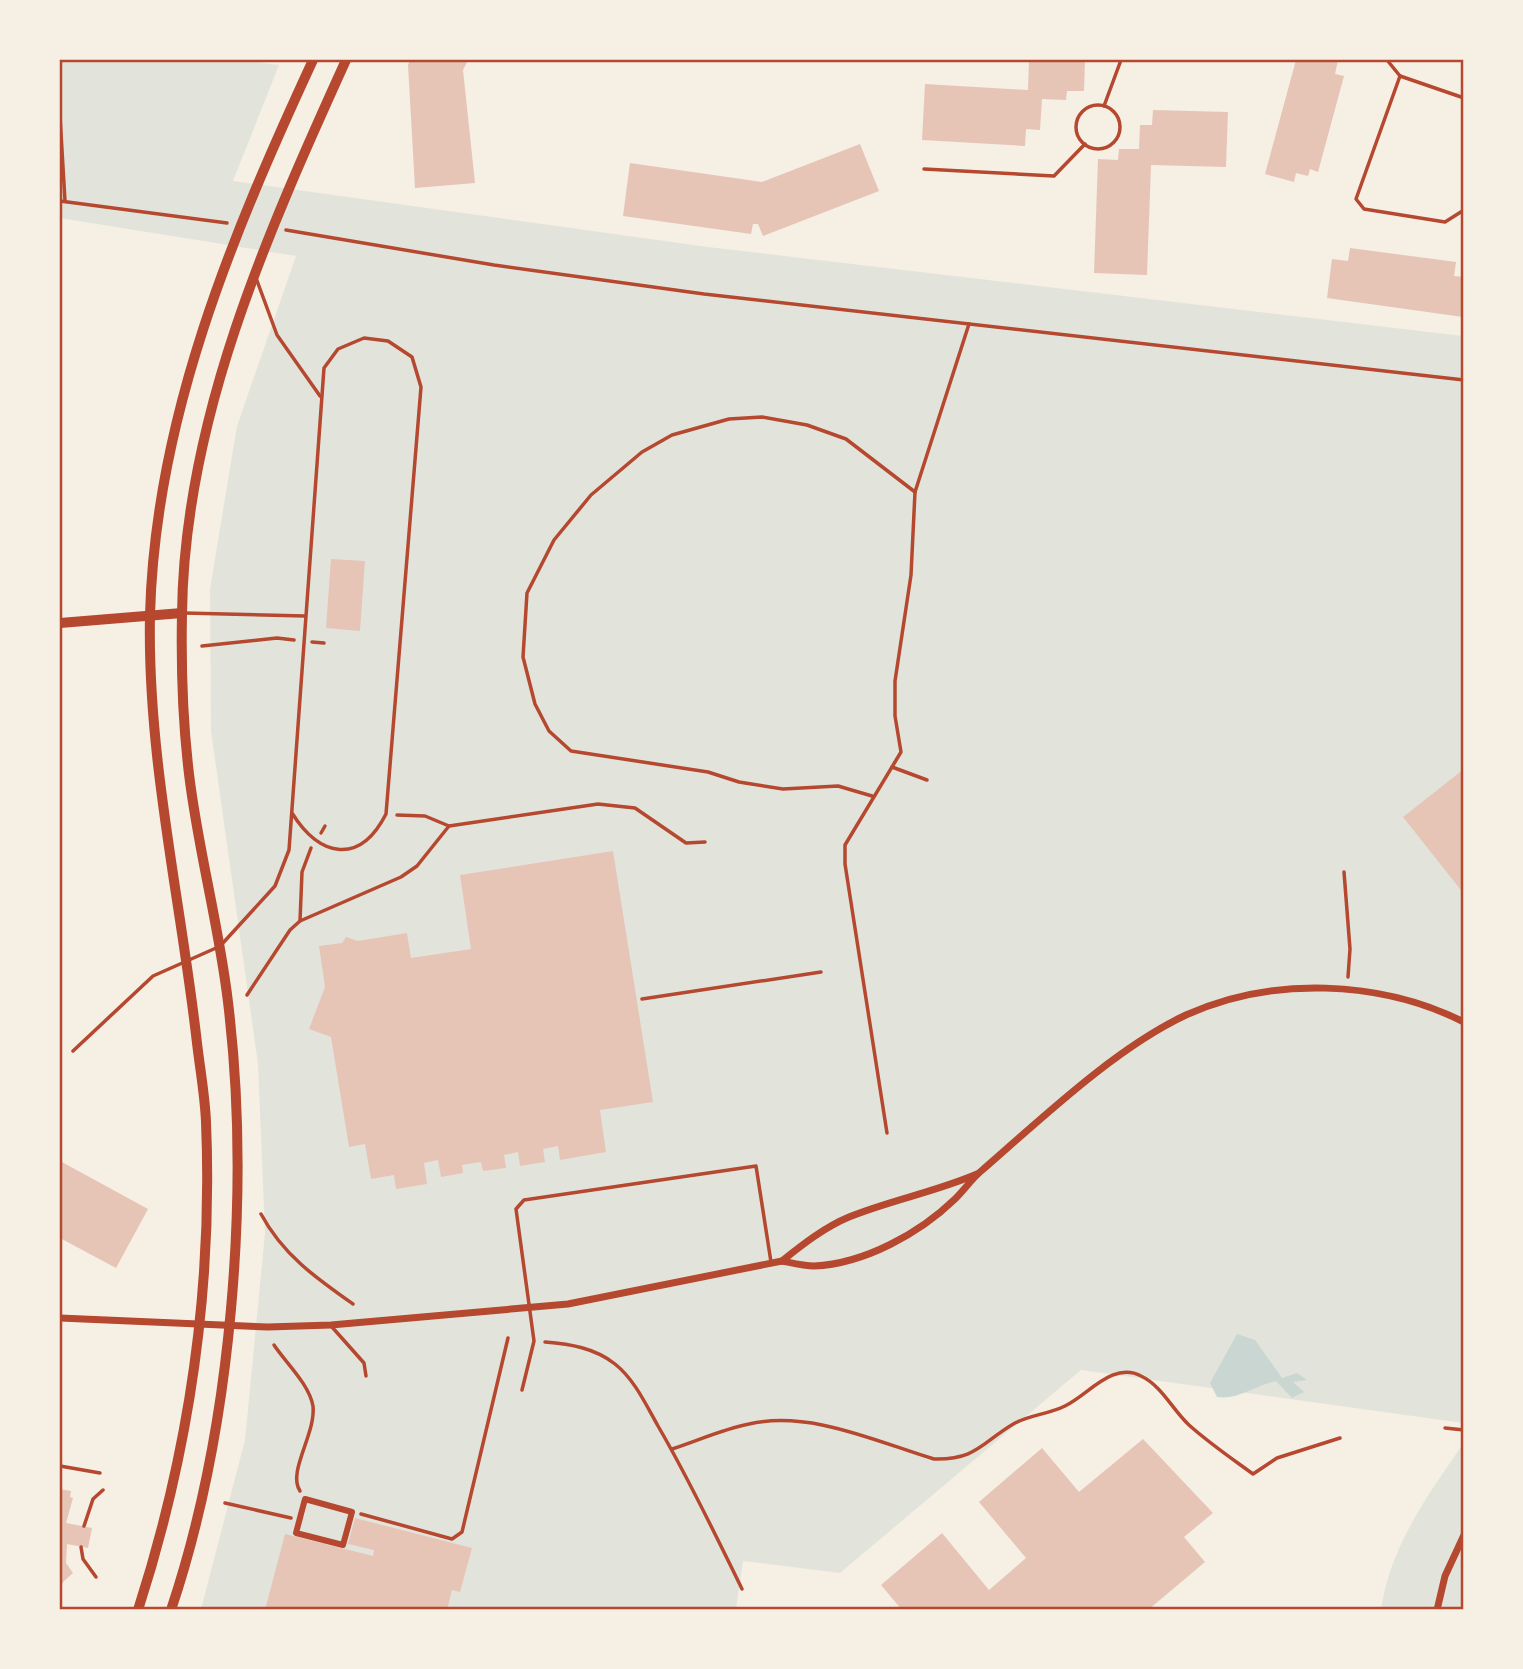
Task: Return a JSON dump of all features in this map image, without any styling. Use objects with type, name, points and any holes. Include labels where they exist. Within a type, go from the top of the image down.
[{"type":"main road","points":[[138,1609],[178,1463],[201,1324],[206,1121],[188,961],[156,743],[150,616],[157,527],[172,442],[188,376],[241,224],[313,60]]},
{"type":"main road","points":[[171,1609],[185,1568],[206,1475],[229,1325],[238,1153],[229,1009],[189,774],[181,613],[200,464],[214,403],[255,273],[346,60]]},
{"type":"street","points":[[60,623],[181,613]]},
{"type":"street","points":[[782,1261],[813,1266],[847,1259],[891,1244],[928,1222],[977,1174],[1136,1044],[1186,1015],[1235,998],[1280,990],[1347,990],[1406,999],[1464,1022]]},
{"type":"street","points":[[60,1318],[216,1325],[331,1325],[530,1309],[636,1292],[782,1261],[807,1241],[847,1218],[946,1187],[977,1174]]},
{"type":"street","points":[[305,1499],[352,1512],[343,1545],[296,1533],[305,1499]]},
{"type":"street","points":[[1437,1609],[1445,1576],[1464,1535]]},
{"type":"lane","points":[[1104,106],[1121,60]]},
{"type":"lane","points":[[1387,60],[1400,76],[1464,98]]},
{"type":"lane","points":[[1400,76],[1356,198],[1364,209],[1445,222],[1464,210]]},
{"type":"lane","points":[[1090,106],[1104,106],[1117,115],[1120,130],[1113,143],[1099,149],[1085,144],[1077,132],[1079,117],[1090,106]]},
{"type":"lane","points":[[924,169],[1054,176],[1085,144]]},
{"type":"lane","points":[[255,273],[277,335],[322,398]]},
{"type":"lane","points":[[73,1051],[153,976],[220,946],[267,897],[283,872],[289,850],[324,368],[338,349],[364,338],[388,341],[412,357],[421,387],[386,814],[375,835],[355,849],[334,850],[315,842],[292,813]]},
{"type":"lane","points":[[181,613],[306,616]]},
{"type":"lane","points":[[522,1390],[534,1341],[516,1209],[524,1200],[757,1166],[772,1264]]},
{"type":"lane","points":[[331,1325],[364,1363],[366,1376]]},
{"type":"lane","points":[[60,1466],[100,1473]]},
{"type":"lane","points":[[84,1526],[93,1499],[103,1490]]},
{"type":"lane","points":[[81,1547],[83,1559],[96,1577]]},
{"type":"path","points":[[60,116],[65,202]]},
{"type":"path","points":[[60,201],[232,224]]},
{"type":"path","points":[[284,230],[691,292],[1464,380]]},
{"type":"path","points":[[887,1133],[845,864],[845,845],[872,796],[901,752],[895,716],[894,681],[911,575],[915,492],[969,324]]},
{"type":"path","points":[[872,796],[838,786],[783,789],[739,782],[708,772],[571,751],[549,731],[535,704],[523,657],[527,593],[554,540],[592,495],[642,452],[662,440],[729,419],[762,417],[807,425],[846,439],[915,492]]},
{"type":"path","points":[[202,646],[277,638],[304,641]]},
{"type":"path","points":[[892,767],[927,780]]},
{"type":"path","points":[[386,814],[425,816],[449,826],[598,804],[635,808],[686,843],[705,842]]},
{"type":"path","points":[[300,921],[305,859],[325,826]]},
{"type":"path","points":[[247,995],[300,921],[401,877],[417,866],[449,826]]},
{"type":"path","points":[[1344,872],[1350,949],[1347,990]]},
{"type":"path","points":[[642,999],[821,972]]},
{"type":"path","points":[[261,1214],[286,1251],[305,1270],[353,1304]]},
{"type":"path","points":[[352,1512],[452,1539],[462,1532],[508,1338]]},
{"type":"path","points":[[534,1341],[569,1343],[597,1353],[617,1365],[636,1387],[672,1449],[742,1589]]},
{"type":"path","points":[[274,1345],[307,1391],[313,1406],[312,1430],[297,1467],[295,1483],[305,1499]]},
{"type":"path","points":[[672,1449],[750,1424],[785,1420],[809,1422],[934,1459],[956,1460],[974,1452],[1016,1423],[1068,1405],[1101,1381],[1121,1373],[1138,1374],[1155,1384],[1188,1423],[1252,1474],[1277,1458],[1340,1438]]},
{"type":"path","points":[[1445,1428],[1464,1430]]},
{"type":"path","points":[[225,1503],[273,1514]]},
{"type":"shaded area","points":[[60,60],[241,60],[279,65],[233,181],[708,247],[1463,336],[1463,1423],[1081,1370],[840,1573],[743,1561],[736,1609],[201,1609],[245,1440],[265,1233],[258,1064],[211,731],[210,589],[237,426],[296,256],[60,218]]},
{"type":"shaded area","points":[[1237,1334],[1255,1340],[1282,1378],[1297,1373],[1307,1380],[1293,1382],[1304,1392],[1292,1398],[1276,1381],[1239,1395],[1217,1397],[1210,1383]]},
{"type":"shaded area","points":[[1463,1444],[1463,1609],[1381,1610],[1393,1564],[1412,1522]]},
{"type":"building","points":[[410,60],[468,60],[463,70],[475,183],[415,188],[408,65]]},
{"type":"building","points":[[1029,60],[1085,60],[1084,91],[1067,91],[1066,100],[1042,99],[1040,130],[1026,129],[1025,146],[922,140],[925,84],[1028,90]]},
{"type":"building","points":[[1296,60],[1338,60],[1335,74],[1344,76],[1318,172],[1310,169],[1308,176],[1296,173],[1294,182],[1265,174]]},
{"type":"building","points":[[1153,110],[1228,112],[1226,167],[1151,165],[1147,275],[1094,273],[1098,159],[1118,160],[1119,149],[1139,149],[1140,125],[1152,125]]},
{"type":"building","points":[[860,144],[879,191],[763,236],[758,224],[753,224],[751,234],[623,216],[630,163],[762,182]]},
{"type":"building","points":[[1350,248],[1456,262],[1454,276],[1464,277],[1463,317],[1327,298],[1332,259],[1348,261]]},
{"type":"building","points":[[331,559],[365,561],[360,631],[326,628]]},
{"type":"building","points":[[1464,769],[1464,894],[1403,817]]},
{"type":"building","points":[[613,851],[653,1102],[600,1110],[606,1152],[560,1160],[558,1146],[543,1149],[545,1162],[520,1166],[518,1152],[504,1155],[506,1168],[483,1171],[481,1162],[462,1165],[463,1173],[441,1177],[438,1160],[424,1163],[427,1184],[396,1189],[394,1175],[371,1179],[365,1144],[349,1147],[331,1037],[309,1029],[325,987],[319,946],[342,943],[346,937],[358,941],[407,933],[411,958],[471,949],[460,875]]},
{"type":"building","points":[[60,1161],[148,1209],[116,1268],[60,1238]]},
{"type":"building","points":[[1143,1439],[1213,1513],[1184,1537],[1205,1562],[1148,1610],[902,1610],[881,1585],[942,1533],[989,1590],[1026,1558],[979,1502],[1042,1448],[1079,1492]]},
{"type":"building","points":[[60,1489],[71,1491],[70,1497],[73,1498],[66,1523],[92,1528],[88,1548],[67,1544],[66,1563],[73,1573],[63,1582],[60,1592]]},
{"type":"building","points":[[355,1518],[472,1548],[460,1592],[452,1590],[447,1610],[265,1610],[285,1534],[373,1556],[374,1550],[348,1544]]}]
